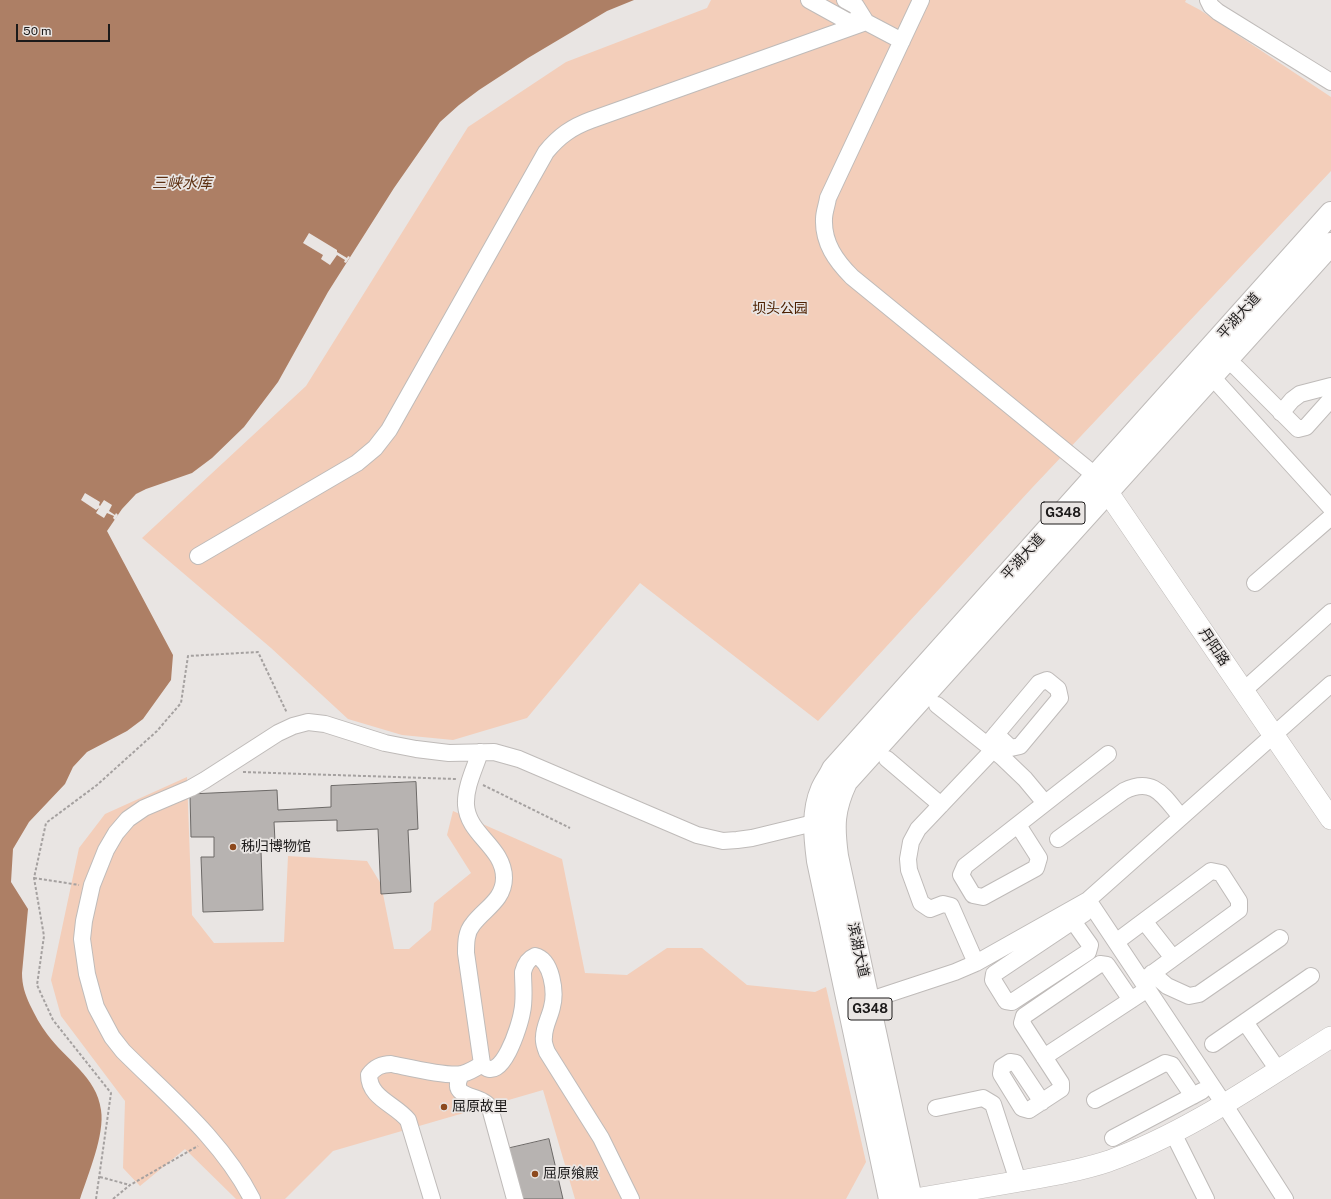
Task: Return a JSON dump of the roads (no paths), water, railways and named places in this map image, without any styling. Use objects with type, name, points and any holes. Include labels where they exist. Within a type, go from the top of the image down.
[{"type":"highway","name":"平湖大道","points":[[825,820],[816,813],[822,789],[833,769],[1102,484],[1205,369],[1331,213]]},
{"type":"highway","name":"平湖大道","points":[[1205,369],[1226,360],[1331,245]]},
{"type":"highway","name":"滨湖大道","points":[[825,820],[815,838],[818,861],[859,1004],[911,1199]]},
{"type":"highway","name":"滨湖大道","points":[[859,1004],[890,1199]]},
{"type":"main road","name":"丹阳路","points":[[1102,484],[1331,819]]},
{"type":"main road","points":[[915,1199],[1067,1172],[1107,1161],[1148,1146],[1224,1104],[1331,1037]]},
{"type":"street","points":[[809,0],[847,21],[866,22],[902,41]]},
{"type":"street","points":[[845,0],[856,6],[866,22]]},
{"type":"street","points":[[921,0],[828,198],[824,220],[827,243],[837,262],[852,277],[1102,484]]},
{"type":"street","points":[[1208,0],[1211,6],[1218,12],[1331,82]]},
{"type":"street","points":[[198,556],[357,463],[376,448],[389,430],[546,152],[565,132],[591,120],[866,22]]},
{"type":"street","points":[[1226,360],[1237,368],[1298,429],[1306,427],[1331,399]]},
{"type":"street","points":[[1205,369],[1331,509],[1255,583]]},
{"type":"street","points":[[1281,413],[1292,400],[1300,394],[1331,386]]},
{"type":"street","points":[[1243,691],[1331,612]]},
{"type":"street","points":[[1073,921],[1090,945],[1088,952],[1012,1002],[1006,1001],[992,980],[994,974],[1073,921],[1181,817],[1331,684]]},
{"type":"street","points":[[937,704],[992,743],[1045,803]]},
{"type":"street","points":[[252,1199],[237,1173],[211,1138],[123,1051],[103,1023],[96,1007],[87,974],[82,939],[84,921],[92,885],[106,850],[116,833],[128,819],[144,808],[191,788],[278,734],[293,726],[308,722],[325,724],[385,743],[416,749],[449,752],[494,752],[519,759],[709,839],[723,841],[744,839],[825,820]]},
{"type":"street","points":[[976,963],[951,906],[943,904],[930,909],[922,903],[909,870],[908,859],[911,842],[918,829],[941,805],[992,743]]},
{"type":"street","points":[[480,752],[466,794],[468,816],[473,826],[496,852],[502,865],[504,878],[502,891],[496,901],[472,925],[466,944],[482,1064],[491,1070],[496,1068],[504,1059],[519,1024],[522,1011],[525,967],[527,961],[535,956],[540,957],[547,965],[554,991],[552,1007],[544,1037],[547,1052],[601,1138],[631,1199]]},
{"type":"street","points":[[1018,825],[1039,858],[1036,868],[983,897],[973,895],[961,874],[965,866],[1108,754]]},
{"type":"street","points":[[887,759],[941,805]]},
{"type":"street","points":[[1058,839],[1124,791],[1142,785],[1150,786],[1157,791],[1181,817]]},
{"type":"street","points":[[1044,1057],[1131,1000],[1147,981],[1173,958],[1239,910],[1239,901],[1221,873],[1212,871],[1116,942]]},
{"type":"street","points":[[859,1004],[955,972],[976,963],[1090,904]]},
{"type":"street","points":[[1090,904],[1116,942],[1147,981],[1212,1086],[1285,1199]]},
{"type":"street","points":[[1144,921],[1173,958]]},
{"type":"street","points":[[1147,981],[1167,986],[1189,996],[1199,994],[1280,938]]},
{"type":"street","points":[[1042,1102],[1061,1089],[1061,1083],[1022,1023],[1024,1016],[1100,964],[1106,965],[1131,1000]]},
{"type":"street","points":[[1213,1044],[1311,976]]},
{"type":"street","points":[[1245,1022],[1278,1070]]},
{"type":"street","points":[[1095,1100],[1165,1063],[1172,1065],[1193,1096]]},
{"type":"street","points":[[432,1199],[408,1120],[401,1112],[374,1092],[369,1081],[369,1075],[378,1066],[390,1064],[447,1074],[461,1074],[482,1064]]},
{"type":"street","points":[[461,1074],[458,1084],[462,1093],[485,1101],[490,1108],[515,1199]]},
{"type":"street","points":[[1113,1138],[1212,1086]]},
{"type":"street","points":[[936,1108],[983,1098],[993,1104],[1018,1181]]},
{"type":"street","points":[[1173,1133],[1206,1199]]},
{"type":"water","name":"三峡水库","points":[[0,0],[634,0],[607,11],[528,58],[479,90],[440,122],[394,188],[328,292],[278,382],[244,427],[212,458],[192,473],[136,494],[122,509],[107,531],[173,655],[171,680],[143,719],[127,731],[87,752],[73,767],[65,784],[29,822],[13,849],[11,882],[28,909],[22,973],[23,985],[30,1005],[44,1031],[87,1078],[98,1098],[101,1110],[101,1131],[80,1199],[0,1199]]},
{"type":"place","name":"秭归博物馆","points":[[233,847]]},
{"type":"place","name":"屈原故里","points":[[444,1107]]},
{"type":"place","name":"屈原飨殿","points":[[535,1174]]},
{"type":"park label","name":"坝头公园","points":[[780,309]]}]
